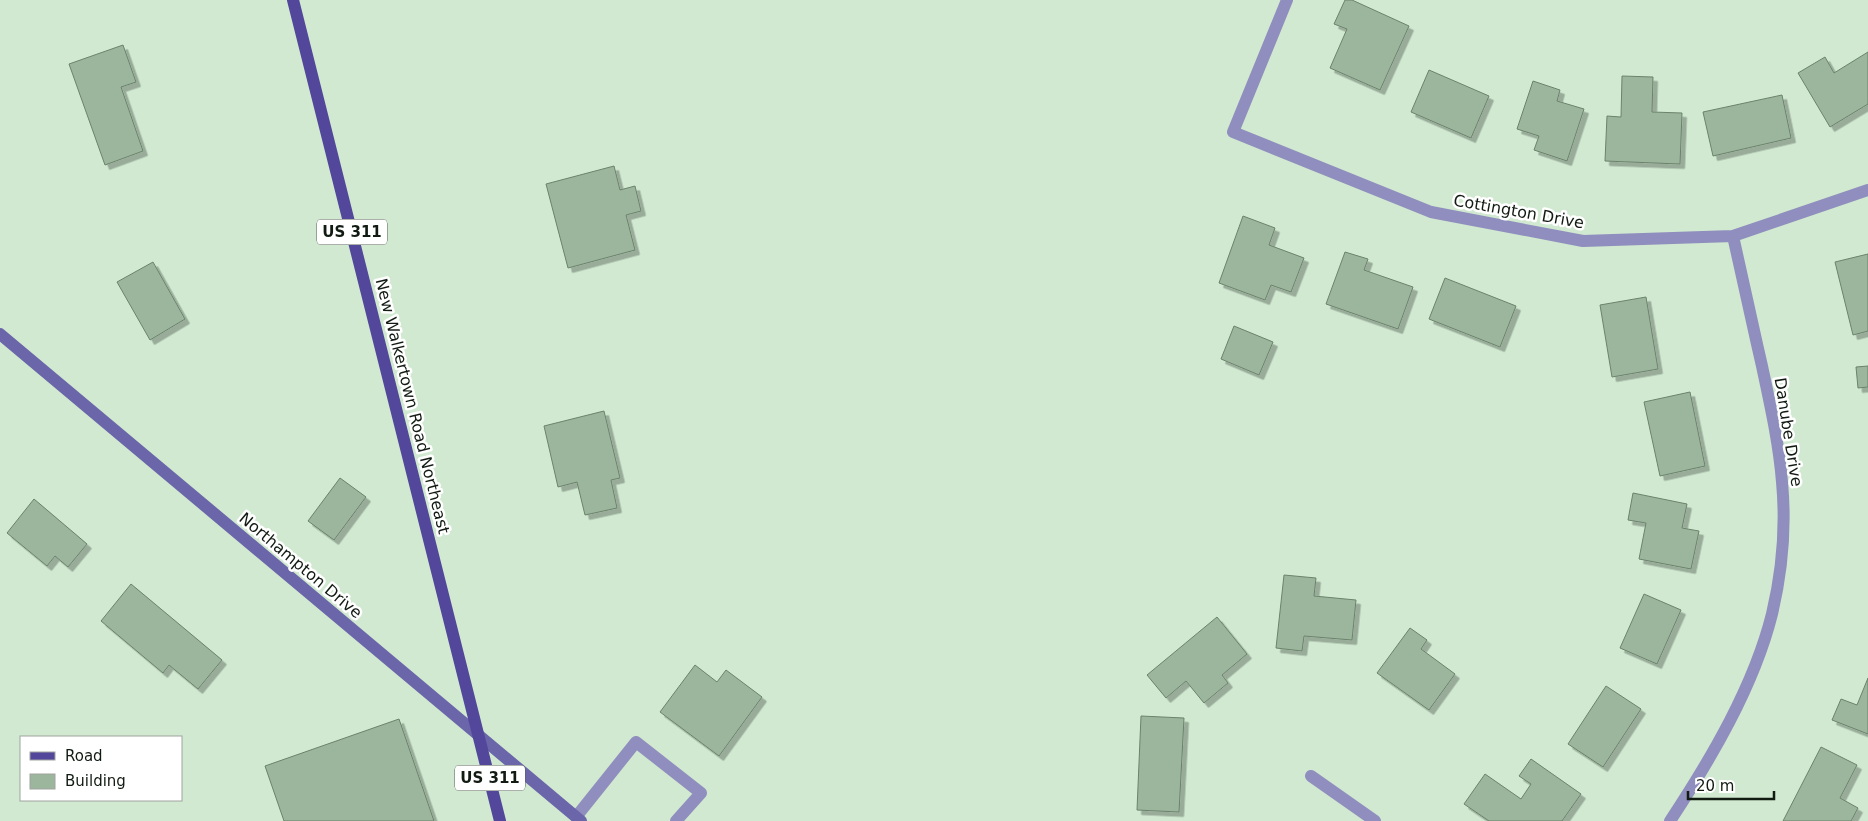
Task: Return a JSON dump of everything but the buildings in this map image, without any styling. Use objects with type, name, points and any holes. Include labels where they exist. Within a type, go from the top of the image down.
[{"type":"main road","name":"New Walkertown Road Northeast","points":[[293,0],[500,821]]},
{"type":"street","name":"Cottington Drive","points":[[1287,0],[1232,132],[1431,212],[1583,241],[1733,236],[1868,190]]},
{"type":"street","name":"Danube Drive","points":[[1670,821],[1734,712],[1755,664],[1772,614],[1782,549],[1782,482],[1773,417],[1733,236]]},
{"type":"street","name":"Northampton Drive","points":[[0,334],[578,819]]},
{"type":"street","points":[[578,819],[636,742],[701,793],[676,821]]},
{"type":"street","points":[[1311,776],[1375,821]]}]
